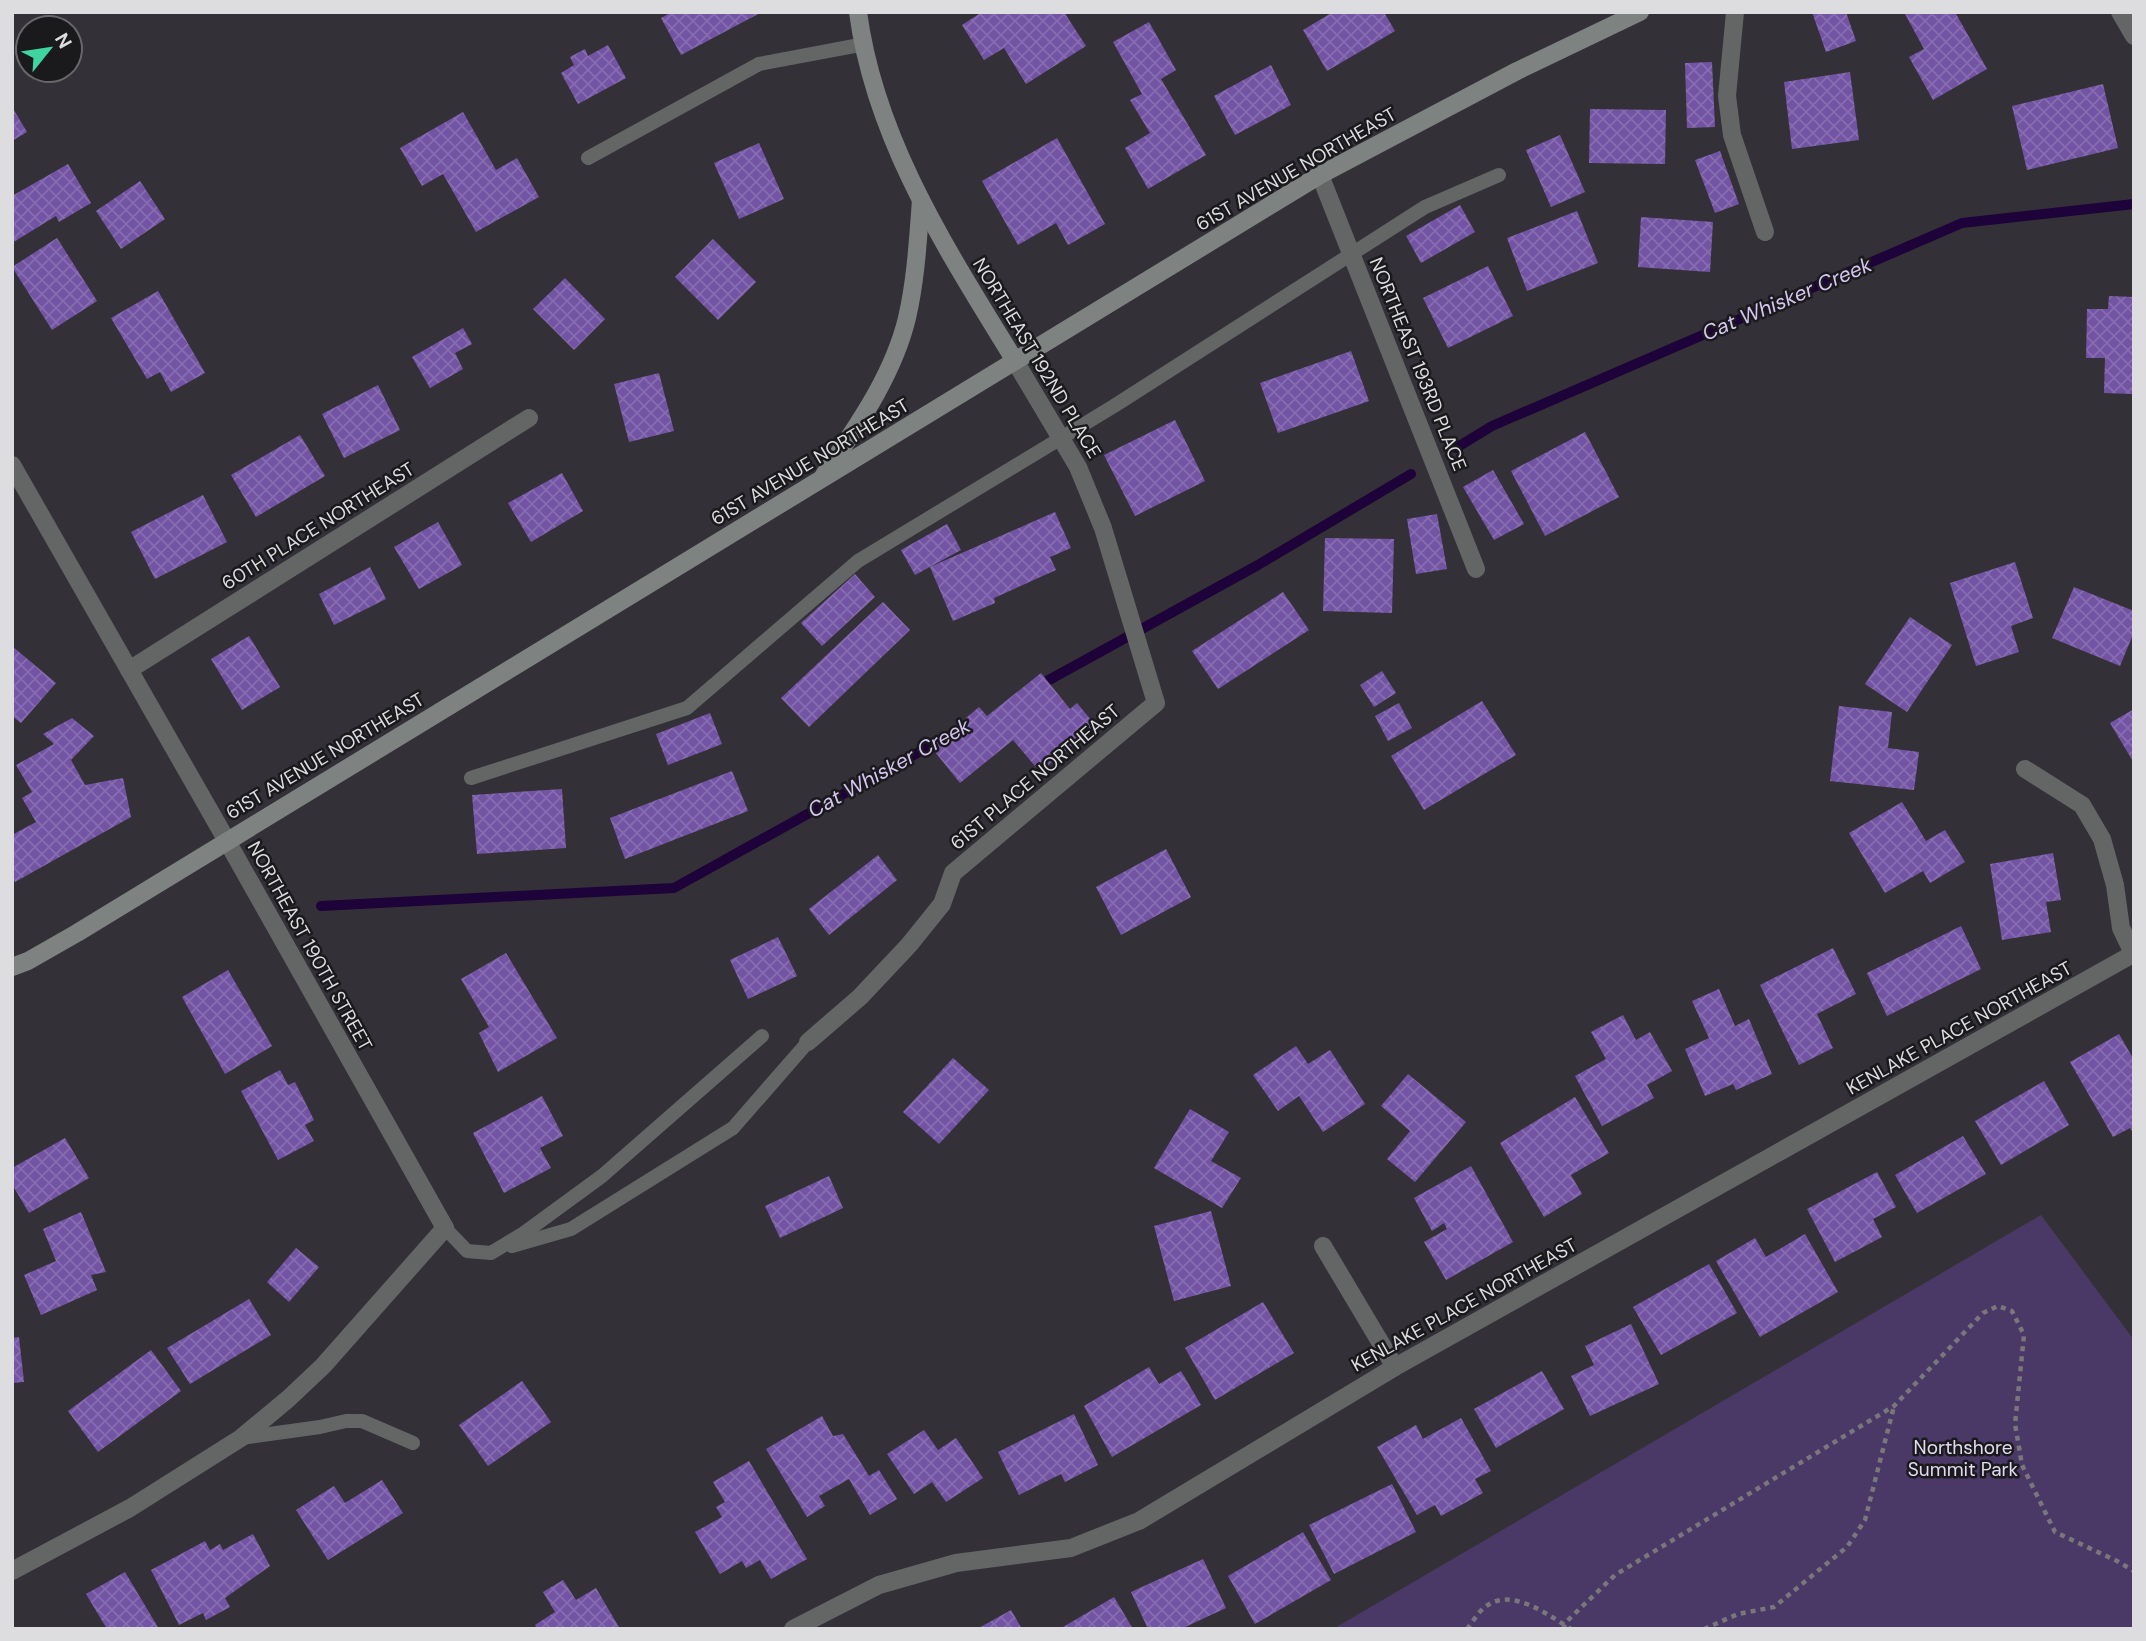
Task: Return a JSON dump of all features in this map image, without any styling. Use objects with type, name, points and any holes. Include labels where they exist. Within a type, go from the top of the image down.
[{"type":"main road","name":"NORTHEAST 192ND PLACE","points":[[858,12],[864,44],[886,121],[921,200],[1015,361]]},
{"type":"main road","name":"61ST AVENUE NORTHEAST","points":[[12,967],[28,961],[76,933],[1320,175],[1517,71],[1640,12]]},
{"type":"main road","points":[[820,480],[863,416],[894,357],[907,319],[914,279],[921,200]]},
{"type":"street","points":[[1735,12],[1727,96],[1732,135],[1765,232]]},
{"type":"street","points":[[2120,12],[2134,36]]},
{"type":"street","name":"NORTHEAST 193RD PLACE","points":[[1320,175],[1476,569]]},
{"type":"street","name":"NORTHEAST 192ND PLACE","points":[[1015,361],[1078,467],[1103,528],[1156,704]]},
{"type":"street","name":"60TH PLACE NORTHEAST","points":[[130,670],[529,418]]},
{"type":"street","name":"NORTHEAST 190TH STREET","points":[[12,466],[445,1228]]},
{"type":"street","name":"61ST PLACE NORTHEAST","points":[[808,1042],[860,997],[909,945],[942,905],[953,873],[1156,704]]},
{"type":"street","points":[[2025,769],[2082,805],[2102,839],[2115,886],[2121,928],[2134,955]]},
{"type":"street","name":"KENLAKE PLACE NORTHEAST","points":[[793,1629],[879,1586],[956,1563],[1071,1548],[1139,1521],[1395,1367],[2134,955]]},
{"type":"street","points":[[12,1572],[130,1508],[241,1438],[323,1366],[445,1228]]},
{"type":"street","points":[[1323,1246],[1395,1367]]},
{"type":"lane","points":[[588,158],[759,64],[864,44]]},
{"type":"lane","points":[[471,778],[687,708],[858,561],[1061,439],[1425,207],[1499,175]]},
{"type":"lane","points":[[491,1253],[524,1233],[603,1176],[762,1036]]},
{"type":"lane","points":[[445,1228],[467,1251],[491,1253],[571,1229],[733,1128],[808,1042]]},
{"type":"lane","points":[[241,1438],[346,1421],[362,1421],[413,1443]]},
{"type":"path","points":[[1564,1627],[1615,1575],[1894,1406],[1983,1313],[1998,1306],[2012,1311],[2024,1335],[2015,1424],[2022,1465],[2055,1532],[2134,1571]]},
{"type":"path","points":[[1704,1629],[1738,1614],[1774,1607],[1847,1547],[1865,1520],[1894,1406]]},
{"type":"path","points":[[1467,1629],[1483,1608],[1495,1601],[1521,1601],[1571,1629]]},
{"type":"green space","name":"Northshore Summit Park","points":[[2041,1215],[2134,1340],[2134,1629],[1333,1629]]},
{"type":"building","points":[[672,12],[762,12],[681,55],[661,18]]},
{"type":"building","points":[[982,12],[1064,12],[1086,46],[1026,84],[1004,48],[984,60],[962,25]]},
{"type":"building","points":[[1333,12],[1384,12],[1395,31],[1327,71],[1303,30]]},
{"type":"building","points":[[1812,12],[1846,12],[1856,41],[1826,52]]},
{"type":"building","points":[[1904,12],[1955,12],[1987,69],[1933,100],[1909,57],[1924,49]]},
{"type":"building","points":[[1149,22],[1176,70],[1161,79],[1206,155],[1148,189],[1125,148],[1150,133],[1130,100],[1142,94],[1113,42]]},
{"type":"building","points":[[608,45],[626,78],[578,104],[561,73],[574,65],[570,57],[585,49],[588,56]]},
{"type":"building","points":[[1712,62],[1715,127],[1687,128],[1685,63]]},
{"type":"building","points":[[1271,65],[1291,105],[1235,135],[1214,96]]},
{"type":"building","points":[[1850,72],[1859,140],[1792,149],[1784,82]]},
{"type":"building","points":[[2103,84],[2118,148],[2027,170],[2012,106]]},
{"type":"building","points":[[12,107],[27,132],[12,141]]},
{"type":"building","points":[[1590,109],[1666,110],[1665,164],[1589,163]]},
{"type":"building","points":[[463,112],[496,170],[517,158],[539,197],[476,232],[443,174],[422,186],[400,148]]},
{"type":"building","points":[[1560,135],[1585,192],[1551,207],[1526,150]]},
{"type":"building","points":[[1057,138],[1105,224],[1068,245],[1056,223],[1018,245],[982,181]]},
{"type":"building","points":[[759,143],[784,199],[739,219],[714,163]]},
{"type":"building","points":[[1720,151],[1739,204],[1715,213],[1695,160]]},
{"type":"building","points":[[68,164],[91,203],[59,222],[56,216],[12,243],[12,196]]},
{"type":"building","points":[[140,181],[165,219],[121,249],[96,211]]},
{"type":"building","points":[[1460,205],[1475,232],[1421,263],[1406,236]]},
{"type":"building","points":[[1577,211],[1598,263],[1527,291],[1507,238]]},
{"type":"building","points":[[1641,217],[1713,222],[1710,272],[1638,267]]},
{"type":"building","points":[[57,238],[97,301],[52,330],[12,267]]},
{"type":"building","points":[[713,239],[756,282],[718,320],[675,277]]},
{"type":"building","points":[[1488,266],[1513,316],[1448,348],[1423,298]]},
{"type":"building","points":[[565,278],[605,319],[574,350],[533,309]]},
{"type":"building","points":[[158,291],[205,373],[171,392],[160,372],[147,379],[111,318]]},
{"type":"building","points":[[2109,296],[2134,297],[2134,394],[2104,393],[2105,358],[2086,358],[2087,309],[2108,309]]},
{"type":"building","points":[[463,328],[472,344],[455,353],[463,369],[430,388],[412,357]]},
{"type":"building","points":[[1351,351],[1369,401],[1278,433],[1260,383]]},
{"type":"building","points":[[659,373],[674,431],[629,442],[614,384]]},
{"type":"building","points":[[378,385],[400,430],[344,458],[322,414]]},
{"type":"building","points":[[1175,420],[1205,481],[1135,516],[1104,455]]},
{"type":"building","points":[[1585,432],[1619,497],[1545,536],[1511,471]]},
{"type":"building","points":[[300,435],[325,476],[256,517],[231,475]]},
{"type":"building","points":[[1493,470],[1524,524],[1494,540],[1463,487]]},
{"type":"building","points":[[562,473],[583,511],[531,542],[508,503]]},
{"type":"building","points":[[203,495],[227,542],[155,579],[131,532]]},
{"type":"building","points":[[1055,512],[1071,548],[1050,557],[1056,570],[994,598],[995,603],[953,621],[930,567]]},
{"type":"building","points":[[1437,514],[1447,569],[1416,574],[1407,519]]},
{"type":"building","points":[[438,522],[462,565],[419,589],[394,547]]},
{"type":"building","points":[[947,524],[961,550],[915,575],[901,550]]},
{"type":"building","points":[[1325,538],[1394,539],[1392,613],[1323,611]]},
{"type":"building","points":[[2015,562],[2033,618],[2011,626],[2019,652],[1976,666],[1950,583]]},
{"type":"building","points":[[370,567],[386,599],[334,625],[319,594]]},
{"type":"building","points":[[855,574],[875,597],[822,646],[801,623]]},
{"type":"building","points":[[2074,587],[2134,611],[2134,632],[2120,666],[2052,638]]},
{"type":"building","points":[[1283,592],[1309,630],[1218,689],[1192,651]]},
{"type":"building","points":[[883,602],[910,630],[809,727],[781,698]]},
{"type":"building","points":[[1910,617],[1952,645],[1907,712],[1865,684]]},
{"type":"building","points":[[249,636],[280,687],[242,710],[211,659]]},
{"type":"building","points":[[12,646],[56,683],[21,723],[12,716]]},
{"type":"building","points":[[1382,671],[1396,693],[1374,707],[1360,685]]},
{"type":"building","points":[[1041,673],[1070,709],[1077,703],[1096,726],[1040,772],[1013,740],[960,783],[931,747],[979,707],[987,716]]},
{"type":"building","points":[[1482,701],[1516,755],[1424,810],[1391,756]]},
{"type":"building","points":[[1399,703],[1412,728],[1388,741],[1375,716]]},
{"type":"building","points":[[1839,706],[1892,712],[1888,748],[1919,752],[1914,790],[1830,781]]},
{"type":"building","points":[[2134,709],[2134,763],[2110,723]]},
{"type":"building","points":[[710,713],[722,744],[668,765],[656,734]]},
{"type":"building","points":[[72,718],[94,736],[71,760],[85,785],[123,778],[131,817],[15,882],[12,877],[12,835],[36,822],[22,798],[32,792],[16,765],[54,744],[43,734]]},
{"type":"building","points":[[732,771],[748,811],[625,859],[610,818]]},
{"type":"building","points":[[562,789],[566,848],[477,854],[472,795]]},
{"type":"building","points":[[1902,802],[1926,841],[1945,830],[1965,862],[1930,883],[1923,871],[1885,893],[1849,833]]},
{"type":"building","points":[[1166,849],[1191,897],[1121,935],[1096,887]]},
{"type":"building","points":[[2053,853],[2061,900],[2046,902],[2051,932],[2002,940],[1990,864]]},
{"type":"building","points":[[878,855],[897,880],[829,935],[809,909]]},
{"type":"building","points":[[1961,926],[1981,969],[1887,1016],[1867,973]]},
{"type":"building","points":[[778,937],[797,976],[748,999],[730,960]]},
{"type":"building","points":[[1833,948],[1856,994],[1817,1014],[1833,1048],[1799,1065],[1760,985]]},
{"type":"building","points":[[506,953],[557,1038],[498,1072],[479,1033],[489,1027],[461,979]]},
{"type":"building","points":[[228,970],[272,1046],[225,1074],[182,997]]},
{"type":"building","points":[[1719,989],[1735,1026],[1749,1019],[1772,1074],[1736,1090],[1733,1084],[1705,1096],[1685,1049],[1709,1038],[1692,1001]]},
{"type":"building","points":[[1623,1015],[1636,1040],[1650,1032],[1672,1071],[1647,1085],[1654,1098],[1602,1126],[1575,1076],[1606,1059],[1591,1032]]},
{"type":"building","points":[[2119,1034],[2134,1060],[2134,1134],[2130,1128],[2113,1137],[2070,1062]]},
{"type":"building","points":[[1296,1046],[1308,1064],[1330,1050],[1365,1104],[1323,1132],[1299,1096],[1278,1111],[1253,1075]]},
{"type":"building","points":[[953,1058],[989,1090],[939,1144],[903,1112]]},
{"type":"building","points":[[280,1070],[288,1085],[295,1082],[314,1120],[305,1125],[314,1141],[278,1160],[241,1091]]},
{"type":"building","points":[[1408,1074],[1466,1122],[1415,1182],[1387,1159],[1410,1131],[1381,1106]]},
{"type":"building","points":[[2044,1081],[2069,1125],[2001,1165],[1975,1121]]},
{"type":"building","points":[[542,1096],[563,1136],[540,1148],[551,1168],[504,1193],[473,1133]]},
{"type":"building","points":[[1575,1097],[1609,1153],[1571,1175],[1582,1194],[1544,1217],[1500,1143]]},
{"type":"building","points":[[1190,1109],[1229,1132],[1211,1161],[1241,1178],[1222,1208],[1154,1168]]},
{"type":"building","points":[[1963,1136],[1986,1174],[1917,1213],[1895,1175]]},
{"type":"building","points":[[65,1138],[89,1178],[29,1213],[12,1184],[12,1168]]},
{"type":"building","points":[[1471,1166],[1513,1242],[1446,1280],[1424,1242],[1447,1229],[1444,1223],[1432,1231],[1414,1198]]},
{"type":"building","points":[[1877,1172],[1896,1207],[1873,1219],[1882,1237],[1835,1262],[1807,1209]]},
{"type":"building","points":[[829,1176],[843,1208],[780,1238],[765,1206]]},
{"type":"building","points":[[1211,1211],[1231,1286],[1174,1301],[1154,1226]]},
{"type":"building","points":[[81,1212],[106,1272],[91,1275],[97,1290],[41,1315],[24,1275],[56,1261],[43,1229]]},
{"type":"building","points":[[1805,1234],[1838,1292],[1760,1337],[1716,1261],[1755,1238],[1766,1257]]},
{"type":"building","points":[[296,1248],[319,1267],[289,1302],[267,1282]]},
{"type":"building","points":[[1709,1264],[1737,1313],[1661,1355],[1633,1307]]},
{"type":"building","points":[[249,1299],[271,1335],[190,1384],[167,1348]]},
{"type":"building","points":[[1263,1302],[1294,1353],[1215,1400],[1185,1348]]},
{"type":"building","points":[[1631,1324],[1659,1384],[1590,1416],[1571,1376],[1594,1365],[1585,1346]]},
{"type":"building","points":[[19,1337],[24,1382],[12,1383],[12,1338]]},
{"type":"building","points":[[151,1350],[181,1391],[98,1452],[68,1411]]},
{"type":"building","points":[[1149,1367],[1159,1384],[1181,1371],[1201,1405],[1112,1457],[1084,1406]]},
{"type":"building","points":[[1542,1371],[1564,1409],[1496,1448],[1474,1409]]},
{"type":"building","points":[[522,1381],[551,1422],[488,1466],[459,1425]]},
{"type":"building","points":[[1074,1414],[1098,1465],[1065,1482],[1061,1474],[1019,1495],[998,1452]]},
{"type":"building","points":[[822,1416],[833,1436],[843,1434],[869,1476],[879,1470],[897,1499],[870,1515],[849,1479],[819,1496],[825,1506],[807,1517],[766,1449]]},
{"type":"building","points":[[1461,1418],[1491,1471],[1475,1479],[1483,1493],[1441,1516],[1435,1505],[1417,1515],[1377,1447],[1416,1425],[1423,1439]]},
{"type":"building","points":[[924,1430],[938,1450],[956,1438],[983,1478],[946,1502],[932,1482],[914,1494],[887,1454]]},
{"type":"building","points":[[749,1461],[807,1559],[771,1579],[760,1560],[746,1568],[742,1561],[720,1574],[695,1532],[722,1517],[716,1507],[725,1502],[713,1482]]},
{"type":"building","points":[[382,1480],[403,1513],[328,1560],[296,1510],[334,1486],[345,1503]]},
{"type":"building","points":[[1392,1484],[1416,1532],[1334,1574],[1309,1525]]},
{"type":"building","points":[[1303,1532],[1331,1580],[1255,1624],[1228,1576]]},
{"type":"building","points":[[253,1534],[270,1566],[225,1598],[230,1607],[206,1620],[203,1613],[179,1625],[151,1570],[205,1541],[210,1550],[220,1544],[223,1550]]},
{"type":"building","points":[[1203,1559],[1226,1608],[1181,1629],[1148,1629],[1131,1592]]},
{"type":"building","points":[[125,1572],[159,1629],[107,1629],[86,1594]]},
{"type":"building","points":[[563,1580],[576,1600],[596,1588],[620,1629],[537,1629],[535,1625],[555,1612],[543,1592]]},
{"type":"building","points":[[1114,1597],[1133,1629],[1063,1627]]},
{"type":"building","points":[[1011,1610],[1022,1629],[977,1629]]},
{"type":"waterway","name":"Cat Whisker Creek","points":[[1456,448],[1492,426],[1962,223],[2134,204]]},
{"type":"waterway","name":"Cat Whisker Creek","points":[[1038,686],[1258,565],[1411,474]]},
{"type":"waterway","name":"Cat Whisker Creek","points":[[321,906],[674,888],[948,736]]}]
